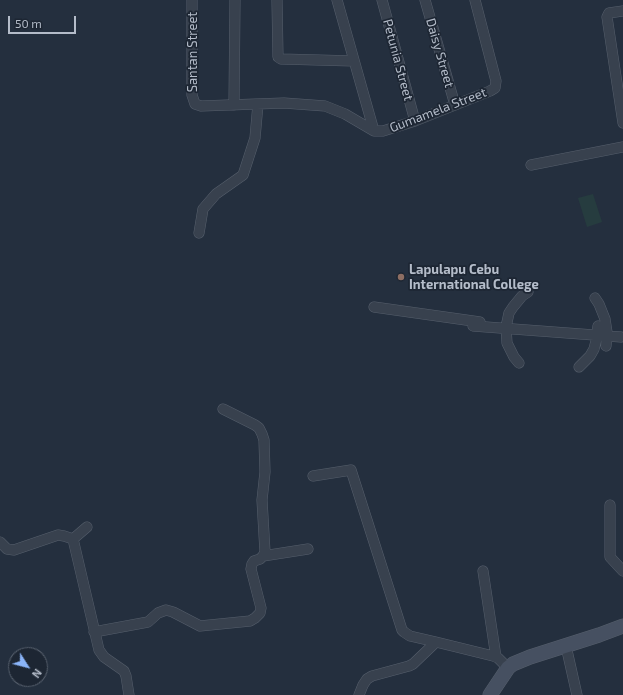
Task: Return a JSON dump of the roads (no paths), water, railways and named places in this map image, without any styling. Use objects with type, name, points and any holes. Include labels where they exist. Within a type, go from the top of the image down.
[{"type":"street","name":"Santan Street","points":[[192,0],[192,95],[195,104]]},
{"type":"street","points":[[234,105],[235,0]]},
{"type":"street","points":[[277,0],[278,57],[281,60],[354,61]]},
{"type":"street","points":[[337,0],[374,131]]},
{"type":"street","name":"Petunia Street","points":[[382,0],[415,121]]},
{"type":"street","name":"Daisy Street","points":[[425,0],[455,105]]},
{"type":"street","name":"Gumamela Street","points":[[195,104],[201,106],[284,103],[325,106],[345,114],[374,131],[383,131],[415,121],[495,88],[496,82],[475,0]]},
{"type":"street","points":[[623,11],[609,13],[606,16],[623,123]]},
{"type":"street","points":[[199,233],[203,209],[216,194],[243,175],[255,138],[258,104]]},
{"type":"street","points":[[531,165],[623,147]]},
{"type":"street","points":[[519,363],[514,357],[507,343],[507,320],[517,301],[528,292]]},
{"type":"street","points":[[579,367],[590,356],[602,336],[605,319],[595,298]]},
{"type":"street","points":[[374,307],[480,322],[476,326],[602,336],[620,336]]},
{"type":"street","points":[[223,409],[259,428],[264,440],[265,472],[262,500],[265,552],[263,556]]},
{"type":"street","points":[[313,476],[351,470],[402,630],[410,636],[496,657],[508,668]]},
{"type":"street","points":[[610,505],[610,557],[623,571]]},
{"type":"street","points":[[73,539],[87,527]]},
{"type":"street","points":[[0,542],[7,549],[12,550],[58,535],[73,539]]},
{"type":"street","points":[[73,539],[99,650],[101,654],[124,672],[129,695]]},
{"type":"street","points":[[94,632],[148,622],[158,613],[166,610],[174,612],[200,626],[250,621],[260,613],[251,568],[254,561],[263,556],[308,549]]},
{"type":"street","points":[[483,571],[496,657]]},
{"type":"street","points":[[491,694],[508,668],[514,664],[530,657],[623,626]]},
{"type":"street","points":[[359,695],[367,679],[372,676],[413,664],[436,642]]},
{"type":"street","points":[[566,646],[577,695]]},
{"type":"place","name":"Lapulapu Cebu International College","points":[[401,277]]}]
